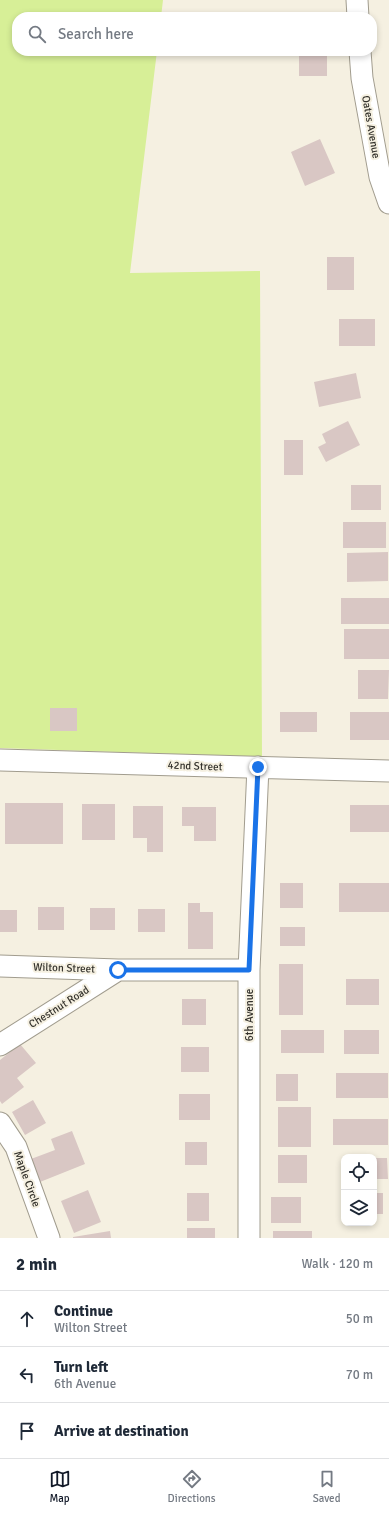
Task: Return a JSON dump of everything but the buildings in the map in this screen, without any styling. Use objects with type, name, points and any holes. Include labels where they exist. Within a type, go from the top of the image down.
[{"type":"street","points":[[357,0],[358,12]]},
{"type":"street","name":"Oates Avenue","points":[[360,56],[362,78],[380,177],[389,202]]},
{"type":"street","name":"42nd Street","points":[[0,760],[389,771]]},
{"type":"street","name":"6th Avenue","points":[[249,1238],[249,970],[258,767]]},
{"type":"street","name":"Wilton Street","points":[[0,966],[118,970],[249,970]]},
{"type":"street","name":"Chestnut Road","points":[[0,1045],[118,970]]},
{"type":"street","name":"Maple Circle","points":[[0,1123],[16,1147],[49,1238]]},
{"type":"green space","points":[[0,0],[163,0],[162,12],[12,12],[12,56],[156,56],[130,273],[260,271],[262,757],[0,748]]},
{"type":"route","points":[[118,970],[249,970],[258,767]]}]
